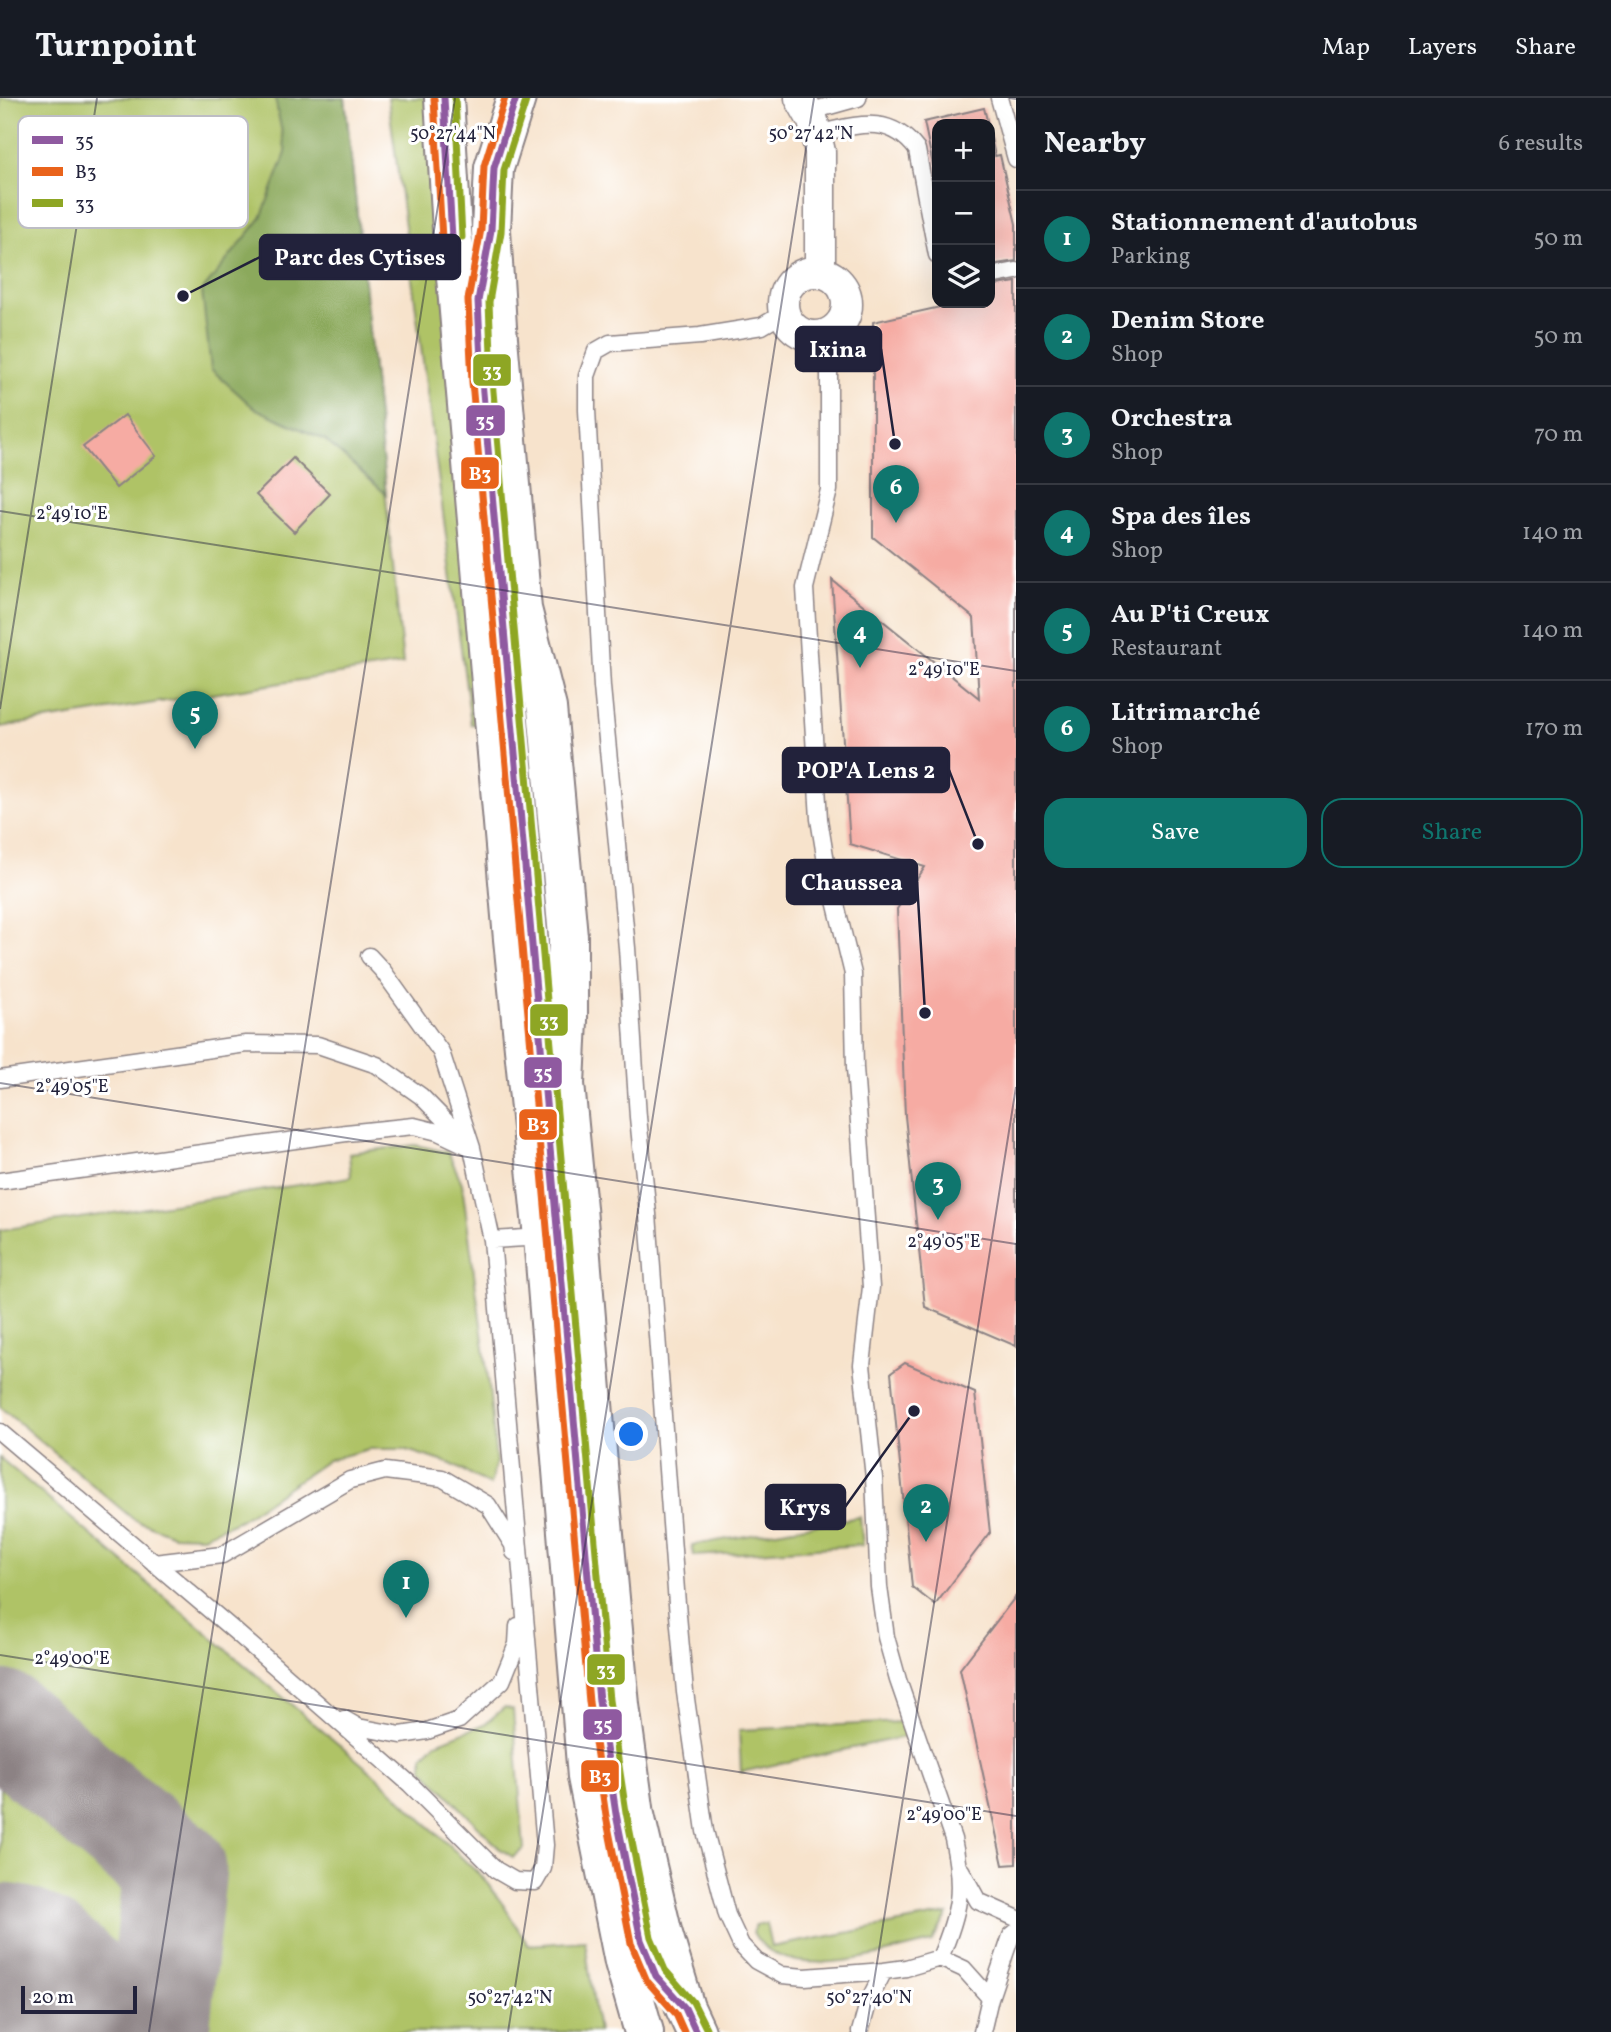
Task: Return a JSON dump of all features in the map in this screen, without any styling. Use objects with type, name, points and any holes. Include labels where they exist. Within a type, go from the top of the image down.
[{"type":"street","points":[[444,98],[452,230],[476,514],[513,939],[543,1237],[587,1777],[624,1962],[644,2032]]},
{"type":"street","points":[[516,98],[494,168],[491,230],[497,327],[522,609],[547,708],[568,936],[565,1084],[620,1705],[635,1815],[662,1931],[691,2020]]},
{"type":"street","points":[[808,115],[820,152],[820,273]]},
{"type":"street","points":[[809,273],[820,273],[838,282],[846,300],[847,310],[843,319],[829,333],[807,335],[797,331],[789,323],[783,302],[792,282],[809,273]]},
{"type":"lane","points":[[808,115],[858,98]]},
{"type":"lane","points":[[999,98],[1016,159]]},
{"type":"lane","points":[[808,115],[869,123],[907,136],[917,149],[935,245]]},
{"type":"lane","points":[[995,275],[1016,271]]},
{"type":"lane","points":[[784,313],[762,326],[700,336],[615,342],[596,351],[587,376],[602,687],[627,948],[685,1692],[705,1831],[727,1915],[741,1945],[756,1961],[782,1975],[805,1977],[906,1968],[940,1958],[964,1969],[990,1998]]},
{"type":"lane","points":[[829,333],[829,489],[805,589],[819,819],[827,868],[853,974],[855,1068],[871,1287],[862,1366],[886,1637],[898,1680],[937,1789],[959,1865],[960,1896],[956,1921],[940,1958]]},
{"type":"lane","points":[[0,1432],[410,1784],[496,1870],[515,1881],[535,1882],[543,1868],[545,1845],[492,1240],[472,1148],[441,1052],[383,971],[369,957]]},
{"type":"lane","points":[[0,1079],[246,1044],[318,1045],[377,1065],[421,1096],[472,1148]]},
{"type":"lane","points":[[0,1181],[414,1126],[438,1132],[472,1148]]},
{"type":"lane","points":[[492,1240],[543,1237]]},
{"type":"lane","points":[[155,1563],[222,1555],[350,1480],[385,1471],[442,1478],[488,1505],[513,1545],[522,1591],[517,1644],[502,1681],[459,1720],[427,1731],[401,1735],[358,1727],[309,1698]]},
{"type":"lane","points":[[959,1865],[978,1901],[1016,1917]]},
{"type":"lane","points":[[982,2032],[990,1998],[1011,1936],[1016,1932]]},
{"type":"lane","points":[[860,2032],[869,2000],[884,1971]]},
{"type":"green space","points":[[0,98],[345,98],[403,664],[0,727]]},
{"type":"green space","points":[[275,98],[345,98],[386,494],[325,440],[254,408],[211,369],[202,291],[261,218],[286,153]]},
{"type":"green space","points":[[388,98],[427,98],[481,725],[471,724]]},
{"type":"green space","points":[[415,1145],[448,1152],[462,1183],[489,1385],[496,1462],[490,1485],[451,1464],[403,1449],[369,1449],[328,1460],[240,1520],[203,1536],[173,1535],[133,1519],[0,1407],[0,1230],[351,1177],[349,1153]]},
{"type":"green space","points":[[0,1458],[383,1782],[484,1879],[528,1945],[585,1941],[598,2032],[0,2032]]},
{"type":"green space","points":[[860,1517],[863,1545],[694,1556],[692,1545]]},
{"type":"green space","points":[[505,1707],[513,1710],[524,1849],[513,1857],[500,1849],[423,1769],[423,1756],[436,1743],[485,1724]]},
{"type":"green space","points":[[901,1722],[908,1736],[741,1772],[739,1730]]},
{"type":"green space","points":[[948,1914],[932,1942],[836,1962],[787,1959],[767,1949],[753,1932],[756,1925],[766,1924],[771,1947]]},
{"type":"building","points":[[984,108],[987,119],[937,119]]},
{"type":"building","points":[[932,120],[932,160],[924,122]]},
{"type":"building","points":[[1000,155],[1016,224],[1016,261],[995,264],[995,156]]},
{"type":"building","points":[[1016,282],[1016,1346],[925,1307],[905,1116],[897,909],[925,867],[850,844],[832,580],[979,698],[974,618],[873,537],[873,322],[936,308],[995,308],[995,285]]},
{"type":"building","points":[[125,415],[156,456],[116,488],[83,447]]},
{"type":"building","points":[[293,458],[330,494],[294,532],[256,495]]},
{"type":"building","points":[[905,1363],[975,1393],[990,1533],[935,1605],[912,1587],[891,1373]]},
{"type":"building","points":[[1016,1596],[1016,1864],[1003,1865],[960,1669]]},
{"type":"taxiway","points":[[0,1721],[175,1869],[158,2032]]},
{"type":"runway","points":[[0,2012],[23,2032]]},
{"type":"transit line","name":"35","points":[[444,98],[452,238]]},
{"type":"transit line","name":"33","points":[[455,98],[462,237]]},
{"type":"transit line","name":"B3","points":[[505,98],[484,166],[481,229],[468,300],[472,382],[589,1702],[606,1816],[631,1943],[647,1981],[676,2014],[684,2032]]},
{"type":"transit line","name":"35","points":[[516,98],[494,168],[491,230],[478,301],[482,381],[599,1701],[616,1814],[641,1940],[656,1976],[685,2008],[696,2032]]},
{"type":"transit line","name":"B3","points":[[434,99],[442,239]]},
{"type":"transit line","name":"33","points":[[526,101],[504,170],[501,232],[489,302],[492,380],[609,1700],[626,1812],[651,1937],[665,1970],[693,2002],[706,2028]]},
{"type":"place","name":"Parc des Cytises","points":[[183,296]]},
{"type":"place","name":"Ixina","points":[[895,444]]},
{"type":"place","name":"Litrimarché","points":[[896,523]]},
{"type":"place","name":"Spa des îles","points":[[860,668]]},
{"type":"place","name":"Au P'ti Creux","points":[[195,749]]},
{"type":"place","name":"POP'A Lens 2","points":[[978,844]]},
{"type":"place","name":"Chaussea","points":[[925,1013]]},
{"type":"place","name":"Orchestra","points":[[938,1220]]},
{"type":"place","name":"Krys","points":[[914,1411]]},
{"type":"place","name":"Denim Store","points":[[926,1542]]},
{"type":"place","name":"Stationnement d'autobus","points":[[406,1618]]}]
